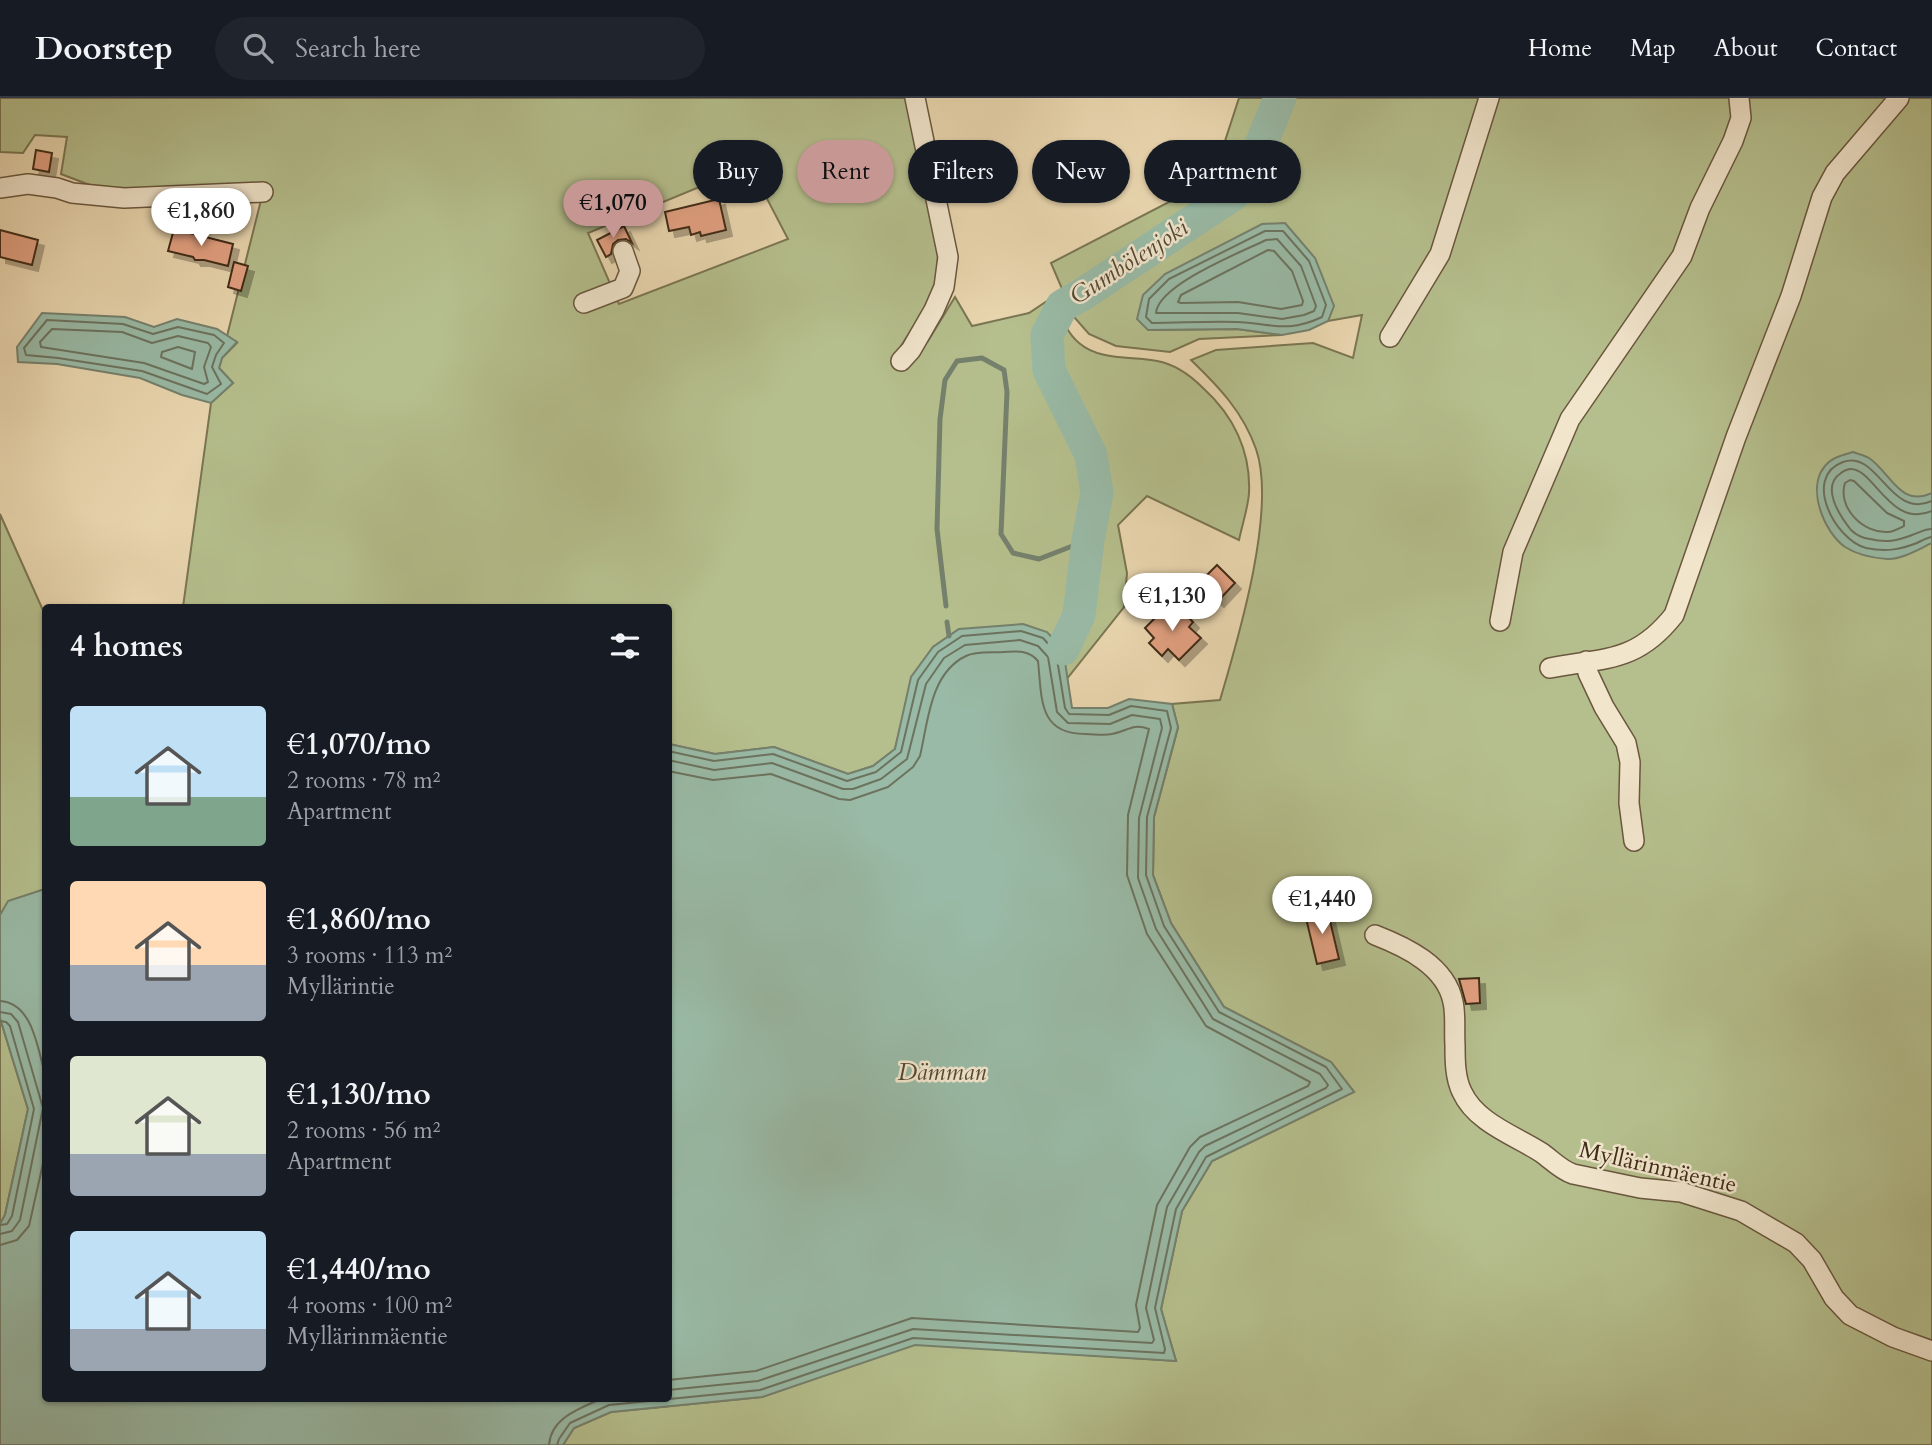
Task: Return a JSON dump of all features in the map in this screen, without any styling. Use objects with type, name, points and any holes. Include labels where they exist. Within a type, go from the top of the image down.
[{"type":"street","points":[[901,361],[911,350],[934,310],[944,287],[948,257],[915,98]]},
{"type":"street","points":[[1390,337],[1440,254],[1489,98]]},
{"type":"street","points":[[1500,621],[1513,552],[1570,419],[1682,256],[1700,208],[1733,141],[1741,118],[1739,98]]},
{"type":"street","points":[[1550,668],[1612,658],[1636,651],[1658,635],[1674,615],[1741,425],[1791,296],[1822,197],[1835,173],[1899,98]]},
{"type":"street","points":[[0,188],[27,184],[72,193],[124,198],[263,192]]},
{"type":"street","points":[[584,303],[624,288],[631,271],[623,251]]},
{"type":"street","points":[[1586,661],[1588,673],[1604,707],[1626,743],[1630,762],[1629,803],[1634,841]]},
{"type":"street","name":"Myllärinmäentie","points":[[1375,935],[1402,946],[1435,970],[1446,983],[1453,1002],[1457,1074],[1462,1094],[1478,1113],[1500,1130],[1544,1154],[1563,1171],[1640,1188],[1681,1192],[1741,1211],[1796,1243],[1812,1260],[1834,1297],[1850,1315],[1893,1337],[1932,1351]]},
{"type":"shaded area","points":[[0,98],[907,98],[915,140],[908,140],[908,203],[928,203],[938,252],[937,277],[928,304],[901,346],[901,361],[904,367],[928,341],[955,297],[972,326],[1029,313],[1053,297],[1070,333],[1087,349],[1106,355],[1170,365],[1193,379],[1223,410],[1243,448],[1249,478],[1248,499],[1239,540],[1147,496],[1118,525],[1127,573],[1124,607],[1066,680],[1063,649],[959,629],[933,647],[912,677],[895,749],[873,766],[848,774],[774,747],[715,754],[672,745],[672,604],[183,604],[211,403],[233,383],[219,368],[222,358],[237,343],[227,336],[263,192],[124,198],[61,174],[67,137],[35,135],[23,153],[0,152]],"holes":[[[693,140],[783,140],[783,203],[769,203],[788,239],[619,304],[588,233],[693,190]]]},
{"type":"shaded area","points":[[1239,98],[1932,98],[1932,1445],[563,1445],[574,1428],[611,1412],[762,1397],[915,1344],[1176,1361],[1161,1309],[1182,1211],[1212,1161],[1354,1092],[1331,1062],[1224,1007],[1171,923],[1153,875],[1154,817],[1178,728],[1172,704],[1220,700],[1253,574],[1262,505],[1261,475],[1251,436],[1229,401],[1191,360],[1216,350],[1313,343],[1353,358],[1362,315],[1328,321],[1333,306],[1149,330],[1237,329],[1282,335],[1199,339],[1170,352],[1116,346],[1089,334],[1074,317],[1051,263],[1167,203],[1301,203],[1301,140],[1225,140]]},
{"type":"shaded area","points":[[0,514],[42,608],[42,890],[9,901],[0,915]]},
{"type":"shaded area","points":[[0,1018],[28,1109],[5,1215],[0,1224]]},
{"type":"water","points":[[1285,223],[1315,258],[1334,306],[1328,321],[1309,330],[1282,335],[1237,329],[1148,330],[1137,319],[1143,295],[1165,274],[1262,224]]},
{"type":"water","points":[[42,313],[125,317],[154,327],[177,319],[217,329],[237,342],[222,358],[219,368],[233,383],[211,403],[140,378],[57,364],[18,362],[17,347]]},
{"type":"water","points":[[1853,452],[1877,464],[1904,492],[1912,496],[1932,493],[1932,543],[1904,556],[1887,559],[1854,552],[1837,540],[1824,521],[1817,497],[1817,486],[1828,463]]},
{"type":"water","name":"Dämman","points":[[1023,624],[1047,632],[1063,649],[1072,708],[1108,708],[1129,699],[1172,704],[1178,727],[1154,817],[1153,875],[1171,923],[1224,1007],[1331,1062],[1354,1092],[1212,1161],[1182,1211],[1161,1309],[1176,1361],[915,1345],[762,1397],[611,1412],[574,1428],[563,1445],[0,1445],[0,1224],[5,1215],[28,1109],[0,1018],[0,915],[8,901],[42,890],[42,1402],[672,1402],[672,745],[715,754],[774,747],[848,774],[873,766],[895,749],[911,677],[933,647],[959,629]]},
{"type":"building","points":[[36,150],[52,153],[49,172],[33,169]]},
{"type":"building","points":[[702,203],[720,203],[726,230],[701,236],[700,232],[691,235],[689,227],[669,231],[665,212]]},
{"type":"building","points":[[624,226],[632,243],[626,239],[618,240],[613,244],[611,254],[606,257],[597,240]]},
{"type":"building","points":[[174,229],[233,244],[228,266],[195,260],[193,257],[168,251]]},
{"type":"building","points":[[0,230],[38,240],[32,265],[0,257]]},
{"type":"building","points":[[234,262],[248,266],[241,291],[228,287]]},
{"type":"building","points":[[1217,565],[1235,583],[1218,601],[1199,583]]},
{"type":"building","points":[[1168,605],[1177,614],[1181,610],[1193,622],[1189,627],[1201,638],[1179,660],[1168,649],[1162,656],[1149,643],[1154,638],[1145,628]]},
{"type":"building","points":[[1327,908],[1339,959],[1317,964],[1305,914]]},
{"type":"building","points":[[1479,978],[1480,1003],[1466,1004],[1459,979]]},
{"type":"waterway","name":"Gumbölenjoki","points":[[1063,649],[1079,615],[1097,493],[1091,455],[1049,370],[1047,335],[1062,306],[1234,194],[1247,179],[1280,98]]},
{"type":"waterway","points":[[946,606],[937,529],[940,419],[945,380],[957,361],[982,358],[1004,370],[1007,392],[1001,534],[1013,553],[1039,559],[1088,540]]},
{"type":"waterway","points":[[947,622],[949,636]]}]
